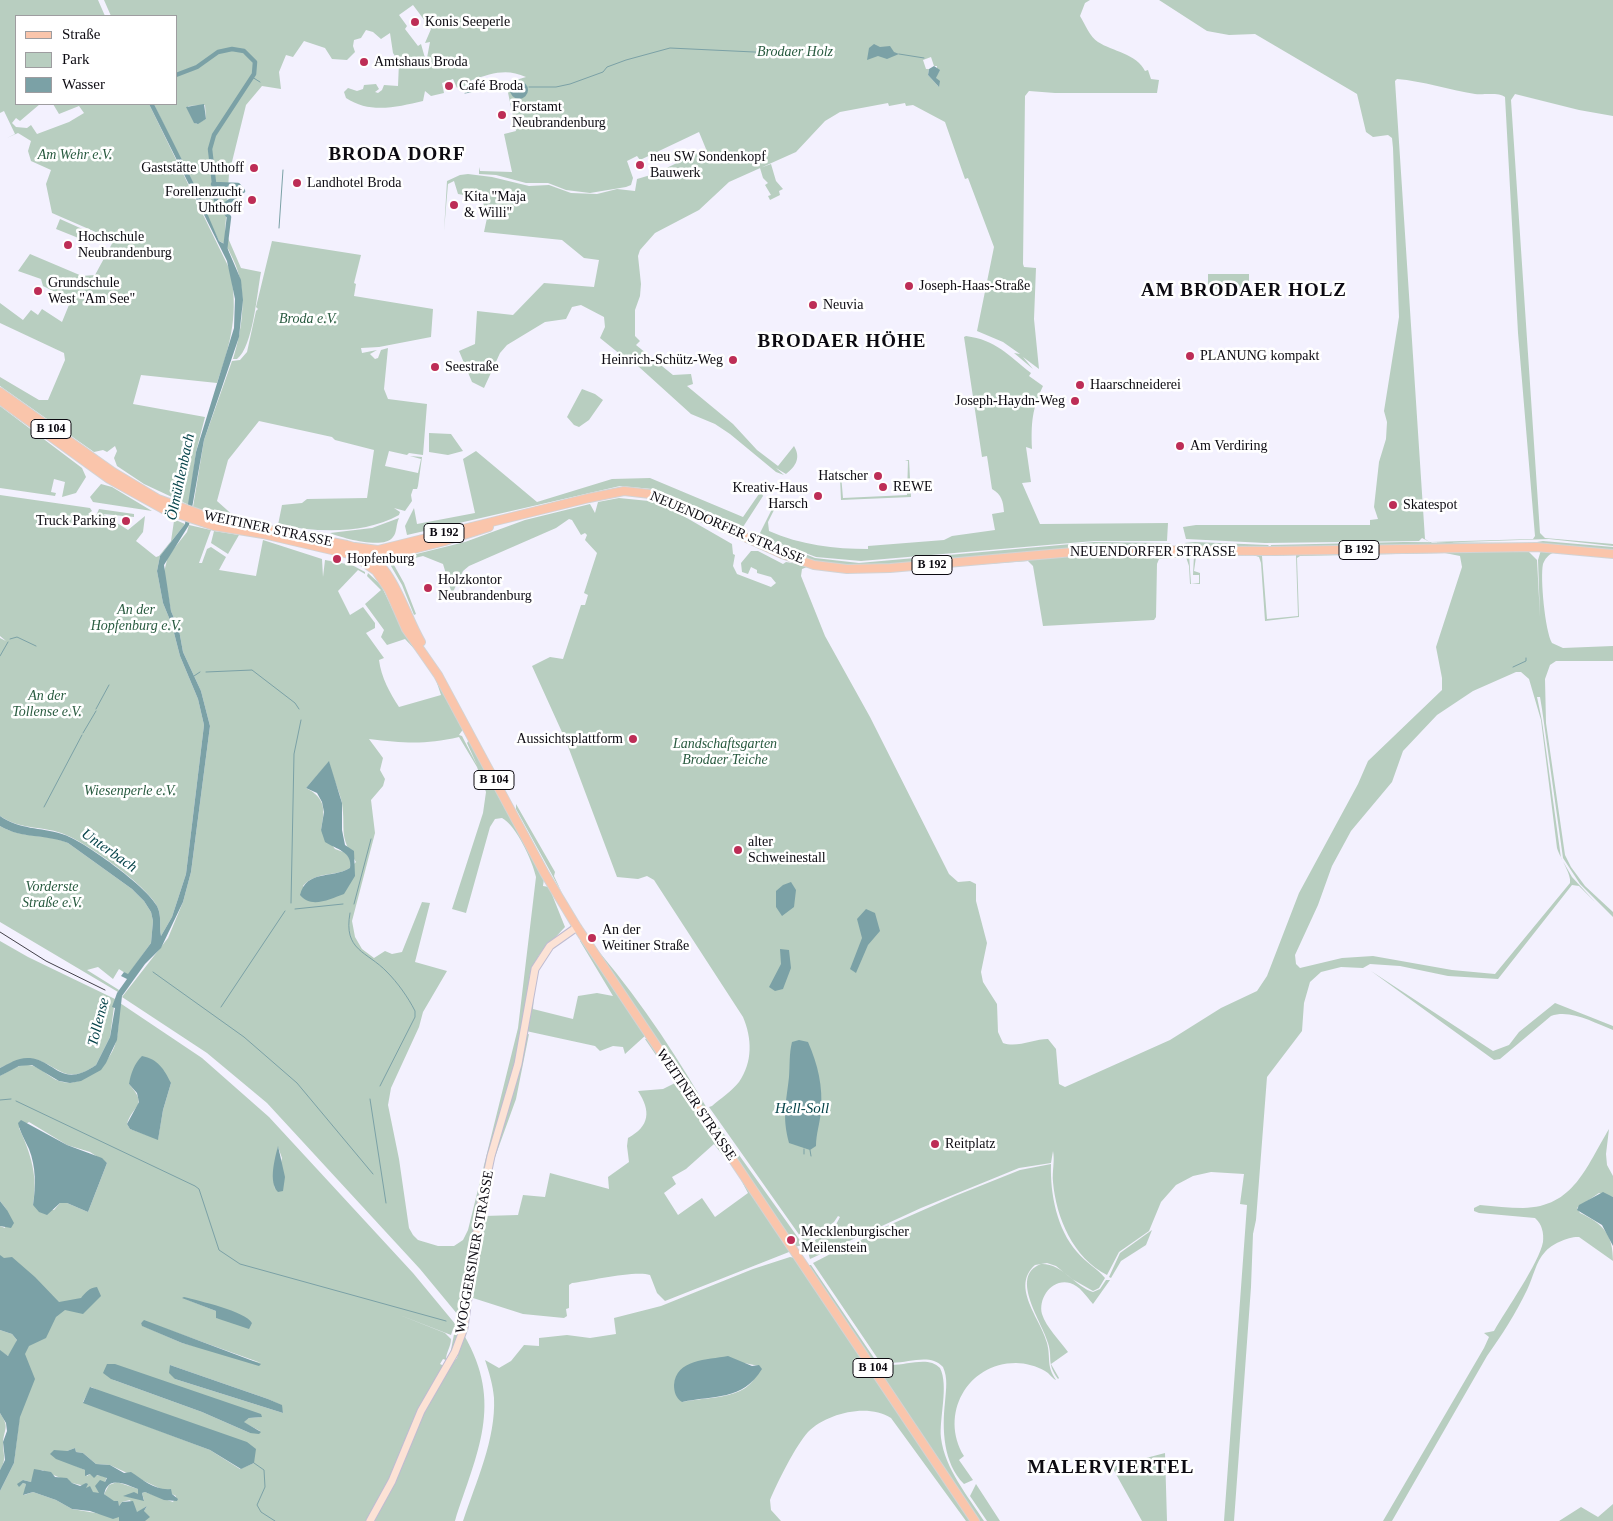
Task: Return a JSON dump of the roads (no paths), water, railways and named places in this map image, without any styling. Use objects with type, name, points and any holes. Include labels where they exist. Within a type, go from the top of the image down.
[{"type":"main road","name":"WEITINER STRASSE","points":[[0,392],[100,468]]},
{"type":"main road","name":"WEITINER STRASSE","points":[[0,400],[100,468],[184,513],[194,517],[354,551],[373,568],[389,590],[406,629],[438,675]]},
{"type":"main road","name":"NEUENDORFER STRASSE","points":[[354,551],[406,547],[463,536],[511,517],[611,493],[640,492],[665,500],[760,545],[797,560],[857,570],[1096,550],[1545,547],[1613,554]]},
{"type":"main road","name":"NEUENDORFER STRASSE","points":[[372,558],[390,555],[406,547]]},
{"type":"main road","points":[[373,568],[372,558],[378,550]]},
{"type":"main road","points":[[354,551],[372,558]]},
{"type":"main road","points":[[383,568],[390,555]]},
{"type":"main road","name":"WEITINER STRASSE","points":[[372,558],[383,568],[394,585],[438,675],[545,874],[577,926],[975,1521]]},
{"type":"main road","name":"WOGGERSINER STRASSE","points":[[370,1521],[392,1481],[417,1419],[452,1359],[464,1328],[480,1208],[491,1156],[518,1064],[535,969],[550,946],[577,926]]},
{"type":"water","points":[[874,44],[880,47],[890,46],[894,52],[899,54],[887,59],[878,56],[867,60],[869,48]]},
{"type":"water","points":[[934,66],[940,70],[936,78],[940,81],[939,87],[928,75],[929,69]]},
{"type":"water","points":[[515,81],[523,81],[528,86],[526,97],[515,99],[510,94],[510,86]]},
{"type":"water","points":[[204,104],[206,119],[198,124],[194,123],[186,107]]},
{"type":"water","points":[[149,105],[154,105],[198,192],[219,241],[226,245],[241,280],[243,300],[239,337],[204,440],[189,525],[164,565],[171,611],[179,630],[183,652],[201,691],[210,726],[191,872],[183,902],[161,948],[145,964],[122,996],[117,1040],[101,1070],[81,1081],[70,1083],[59,1081],[32,1065],[19,1066],[0,1076],[0,1068],[22,1058],[39,1060],[67,1074],[84,1072],[96,1065],[110,1037],[115,1008],[112,1007],[117,993],[127,979],[121,976],[124,972],[128,974],[151,943],[153,921],[151,912],[144,901],[132,889],[68,843],[8,830],[0,826],[0,816],[15,824],[54,832],[72,838],[114,865],[141,888],[157,906],[161,936],[172,917],[186,874],[204,725],[198,699],[180,656],[172,625],[163,603],[157,571],[160,556],[185,524],[196,452],[234,328],[235,299],[227,261]]},
{"type":"water","points":[[329,761],[342,803],[342,830],[345,845],[354,851],[355,876],[344,894],[321,902],[315,902],[304,899],[300,895],[308,881],[350,868],[349,858],[339,849],[325,842],[321,830],[324,812],[322,802],[317,793],[306,788]]},
{"type":"water","points":[[791,882],[796,890],[794,907],[782,916],[776,907],[776,891],[783,885]]},
{"type":"water","points":[[866,909],[875,913],[880,931],[868,945],[856,973],[850,969],[862,938],[857,919]]},
{"type":"water","points":[[780,949],[789,950],[791,968],[783,989],[775,991],[769,987],[781,964]]},
{"type":"water","name":"Hell-Soll","points":[[799,1040],[808,1042],[815,1059],[820,1084],[821,1111],[816,1146],[810,1150],[789,1143],[786,1125],[785,1110],[791,1046],[792,1042]]},
{"type":"water","points":[[142,1056],[148,1057],[160,1065],[171,1083],[163,1110],[158,1140],[130,1129],[127,1124],[139,1102],[137,1093],[129,1084],[133,1069]]},
{"type":"water","points":[[21,1120],[67,1145],[102,1158],[107,1163],[88,1212],[67,1203],[60,1203],[47,1215],[39,1212],[33,1205],[34,1170],[29,1149],[18,1123]]},
{"type":"water","points":[[278,1146],[285,1177],[283,1191],[278,1192],[273,1182],[273,1176]]},
{"type":"water","points":[[1603,1192],[1613,1197],[1613,1246],[1602,1225],[1577,1210],[1579,1205]]},
{"type":"water","points":[[0,1201],[14,1223],[11,1228],[0,1226]]},
{"type":"water","points":[[0,1255],[4,1258],[12,1257],[59,1302],[81,1298],[90,1289],[97,1287],[101,1296],[83,1314],[65,1310],[56,1317],[46,1338],[29,1346],[25,1354],[35,1379],[20,1417],[14,1463],[0,1491],[0,1470],[5,1460],[3,1442],[7,1431],[6,1423],[0,1413],[0,1350],[8,1356],[17,1340],[12,1334],[0,1330]]},
{"type":"water","points":[[182,1298],[241,1314],[252,1323],[249,1329],[216,1318],[216,1311]]},
{"type":"water","points":[[144,1320],[261,1364],[259,1366],[182,1343],[142,1326],[141,1323]]},
{"type":"water","points":[[728,1356],[752,1366],[759,1365],[762,1369],[746,1387],[737,1392],[682,1402],[678,1399],[674,1385],[680,1370],[694,1362]]},
{"type":"water","points":[[107,1364],[115,1364],[261,1414],[262,1417],[249,1418],[244,1422],[261,1432],[259,1434],[250,1433],[202,1412],[111,1379],[103,1373]]},
{"type":"water","points":[[170,1365],[268,1399],[282,1405],[283,1413],[175,1379],[169,1373]]},
{"type":"water","points":[[90,1387],[247,1442],[256,1449],[254,1463],[241,1469],[210,1450],[83,1403]]},
{"type":"water","points":[[75,1448],[76,1452],[83,1453],[96,1464],[110,1465],[124,1473],[131,1472],[155,1487],[171,1489],[172,1494],[178,1499],[177,1501],[164,1500],[145,1492],[142,1493],[144,1501],[123,1496],[134,1492],[138,1494],[138,1489],[117,1482],[110,1484],[104,1494],[114,1501],[118,1501],[119,1506],[122,1502],[133,1501],[137,1512],[147,1506],[144,1511],[150,1517],[145,1521],[119,1521],[119,1517],[113,1519],[90,1511],[72,1509],[56,1500],[33,1492],[23,1495],[26,1484],[23,1483],[19,1487],[17,1484],[23,1480],[31,1482],[34,1469],[51,1472],[55,1477],[67,1478],[72,1483],[80,1486],[86,1483],[88,1484],[86,1488],[90,1486],[93,1492],[99,1493],[95,1486],[100,1480],[105,1482],[107,1478],[97,1475],[94,1478],[90,1474],[85,1476],[85,1470],[56,1459],[50,1454],[54,1450],[67,1451]]},
{"type":"waterway","points":[[529,87],[556,87],[570,84],[603,72],[607,67],[626,60],[670,48],[775,53]]},
{"type":"waterway","points":[[178,74],[197,67],[218,52],[232,49],[244,51],[255,62],[254,74],[214,135],[210,149],[216,200],[229,217],[225,250]]},
{"type":"waterway","points":[[899,54],[924,58]]},
{"type":"waterway","points":[[252,77],[260,82]]},
{"type":"waterway","points":[[489,89],[501,88]]},
{"type":"waterway","points":[[476,91],[485,90]]},
{"type":"waterway","points":[[465,93],[471,92]]},
{"type":"waterway","points":[[279,228],[283,170]]},
{"type":"waterway","points":[[213,184],[238,185],[243,191],[222,207]]},
{"type":"waterway","points":[[10,639],[17,637],[36,646]]},
{"type":"waterway","points":[[0,656],[8,642]]},
{"type":"waterway","points":[[1513,667],[1526,661],[1526,658]]},
{"type":"waterway","points":[[206,672],[252,670],[295,703],[299,709]]},
{"type":"waterway","points":[[194,676],[200,672]]},
{"type":"waterway","points":[[96,709],[109,685]]},
{"type":"waterway","points":[[83,733],[96,711]]},
{"type":"waterway","points":[[291,903],[294,754],[301,720]]},
{"type":"waterway","points":[[44,807],[82,735]]},
{"type":"waterway","points":[[354,904],[371,839]]},
{"type":"waterway","points":[[295,909],[343,904]]},
{"type":"waterway","points":[[221,1007],[285,911]]},
{"type":"waterway","points":[[350,913],[349,926],[353,943],[391,976],[406,995],[415,1011],[415,1017],[380,1086]]},
{"type":"waterway","points":[[153,972],[244,1037],[297,1083],[373,1174]]},
{"type":"waterway","points":[[0,1100],[11,1099]]},
{"type":"waterway","points":[[370,1099],[386,1203]]},
{"type":"waterway","points":[[16,1101],[195,1186],[199,1189],[219,1250],[240,1264],[446,1321]]},
{"type":"waterway","points":[[804,1149],[804,1154]]},
{"type":"waterway","points":[[810,1150],[811,1156]]},
{"type":"waterway","points":[[254,1463],[264,1470],[265,1487],[257,1505],[261,1512],[275,1521]]},
{"type":"railway","points":[[0,932],[46,961],[105,990]]},
{"type":"place","name":"Konis Seeperle","points":[[415,22]]},
{"type":"place","name":"Amtshaus Broda","points":[[364,62]]},
{"type":"place","name":"Café Broda","points":[[449,86]]},
{"type":"place","name":"Forstamt Neubrandenburg","points":[[502,115]]},
{"type":"place","name":"neu SW Sondenkopf Bauwerk","points":[[640,165]]},
{"type":"place","name":"Gaststätte Uhthoff","points":[[254,168]]},
{"type":"place","name":"Landhotel Broda","points":[[297,183]]},
{"type":"place","name":"Forellenzucht Uhthoff","points":[[252,200]]},
{"type":"place","name":"Kita \"Maja & Willi\"","points":[[454,205]]},
{"type":"place","name":"Hochschule Neubrandenburg","points":[[68,245]]},
{"type":"place","name":"Joseph-Haas-Straße","points":[[909,286]]},
{"type":"place","name":"Grundschule West \"Am See\"","points":[[38,291]]},
{"type":"place","name":"Neuvia","points":[[813,305]]},
{"type":"place","name":"PLANUNG kompakt","points":[[1190,356]]},
{"type":"place","name":"Heinrich-Schütz-Weg","points":[[733,360]]},
{"type":"place","name":"Seestraße","points":[[435,367]]},
{"type":"place","name":"Haarschneiderei","points":[[1080,385]]},
{"type":"place","name":"Joseph-Haydn-Weg","points":[[1075,401]]},
{"type":"place","name":"Am Verdiring","points":[[1180,446]]},
{"type":"place","name":"Hatscher","points":[[878,476]]},
{"type":"place","name":"REWE","points":[[883,487]]},
{"type":"place","name":"Kreativ-Haus Harsch","points":[[818,496]]},
{"type":"place","name":"Skatespot","points":[[1393,505]]},
{"type":"place","name":"Truck Parking","points":[[126,521]]},
{"type":"place","name":"Hopfenburg","points":[[337,559]]},
{"type":"place","name":"Holzkontor Neubrandenburg","points":[[428,588]]},
{"type":"place","name":"Aussichtsplattform","points":[[633,739]]},
{"type":"place","name":"alter Schweinestall","points":[[738,850]]},
{"type":"place","name":"An der Weitiner Straße","points":[[592,938]]},
{"type":"place","name":"Reitplatz","points":[[935,1144]]},
{"type":"place","name":"Mecklenburgischer Meilenstein","points":[[791,1240]]},
{"type":"district","name":"BRODA DORF","points":[[397,155]]},
{"type":"district","name":"AM BRODAER HOLZ","points":[[1244,291]]},
{"type":"district","name":"BRODAER HÖHE","points":[[842,342]]},
{"type":"district","name":"MALERVIERTEL","points":[[1111,1468]]},
{"type":"park label","name":"Brodaer Holz","points":[[795,52]]},
{"type":"park label","name":"Am Wehr e.V.","points":[[75,155]]},
{"type":"park label","name":"Broda e.V.","points":[[308,319]]},
{"type":"park label","name":"An der Hopfenburg e.V.","points":[[136,618]]},
{"type":"park label","name":"An der Tollense e.V.","points":[[47,704]]},
{"type":"park label","name":"Landschaftsgarten Brodaer Teiche","points":[[725,752]]},
{"type":"park label","name":"Wiesenperle e.V.","points":[[130,791]]},
{"type":"park label","name":"Vorderste Straße e.V.","points":[[52,896]]},
{"type":"water label","name":"Ölmühlenbach","points":[[181,477]]},
{"type":"water label","name":"Unterbach","points":[[109,851]]},
{"type":"water label","name":"Tollense","points":[[99,1022]]}]
